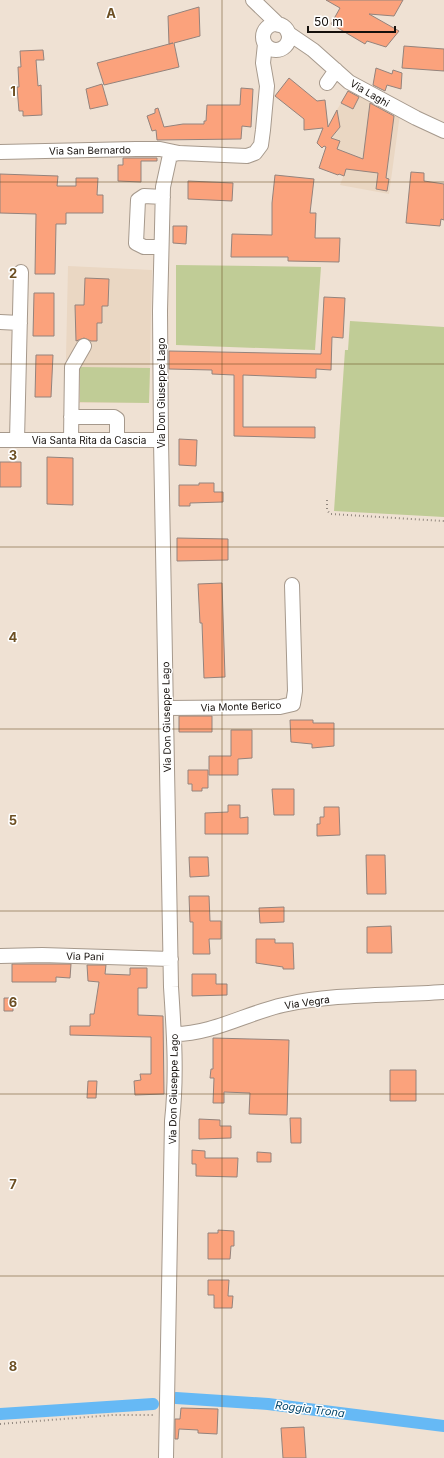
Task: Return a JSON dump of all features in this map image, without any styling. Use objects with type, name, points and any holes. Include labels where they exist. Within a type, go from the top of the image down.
[{"type":"street","points":[[179,153],[247,156],[255,153],[261,145],[267,86],[263,63],[276,38],[259,4]]},
{"type":"street","name":"Via Laghi","points":[[276,38],[303,43],[357,86],[443,128]]},
{"type":"street","points":[[327,83],[336,70]]},
{"type":"street","name":"Via San Bernardo","points":[[0,152],[160,149],[179,153]]},
{"type":"street","name":"Via Don Giuseppe Lago","points":[[166,1458],[172,1121],[175,1095],[175,1034],[171,987],[161,440],[161,247],[163,197],[167,165],[170,155],[179,153]]},
{"type":"street","points":[[161,247],[144,247],[136,243],[138,200],[144,196],[163,197]]},
{"type":"street","name":"Via Santa Rita da Cascia","points":[[17,440],[21,272]]},
{"type":"street","points":[[0,322],[20,323]]},
{"type":"street","points":[[71,440],[72,367],[84,346]]},
{"type":"street","points":[[71,417],[114,417],[117,419],[117,440]]},
{"type":"street","name":"Via Santa Rita da Cascia","points":[[0,440],[161,440]]},
{"type":"street","name":"Via Monte Berico","points":[[166,708],[280,707],[293,704],[295,691],[292,585]]},
{"type":"street","name":"Via Pani","points":[[0,956],[42,955],[171,958]]},
{"type":"street","name":"Via Vegra","points":[[175,1034],[199,1032],[281,1005],[309,1000],[444,992]]},
{"type":"path","points":[[327,500],[327,510],[330,514],[444,521]]},
{"type":"path","points":[[0,1424],[113,1414],[166,1416]]},
{"type":"shaded area","points":[[350,88],[400,114],[389,194],[340,185],[351,156],[337,149],[340,141],[332,138],[340,127],[338,116],[335,113]]},
{"type":"shaded area","points":[[68,266],[152,270],[149,403],[65,403]]},
{"type":"green space","points":[[176,265],[321,267],[315,350],[176,345]]},
{"type":"green space","points":[[350,321],[444,327],[444,517],[334,511],[345,350],[348,350]]},
{"type":"green space","points":[[80,367],[150,368],[149,403],[80,402]]},
{"type":"building","points":[[326,0],[403,0],[394,16],[369,14],[399,31],[386,47],[367,41],[365,44],[331,24],[340,8]]},
{"type":"building","points":[[199,7],[200,36],[174,43],[179,67],[104,85],[97,63],[173,43],[169,44],[168,16]]},
{"type":"building","points":[[404,46],[444,49],[444,71],[402,68]]},
{"type":"building","points":[[43,50],[44,60],[36,60],[38,86],[41,85],[42,115],[23,116],[23,111],[19,111],[17,87],[19,87],[18,67],[21,67],[20,51]]},
{"type":"building","points":[[376,68],[392,74],[393,70],[402,73],[401,89],[387,85],[385,91],[373,85]]},
{"type":"building","points":[[289,78],[317,101],[325,100],[328,127],[337,110],[340,127],[331,138],[340,141],[337,149],[363,159],[370,103],[394,116],[386,178],[389,179],[387,191],[376,189],[378,173],[346,169],[344,176],[319,168],[326,147],[324,146],[322,148],[317,143],[323,128],[304,130],[304,119],[275,96]]},
{"type":"building","points":[[102,84],[108,105],[90,109],[86,89]]},
{"type":"building","points":[[241,88],[253,89],[251,127],[242,126],[241,139],[157,140],[156,130],[152,131],[147,116],[155,113],[155,109],[158,108],[164,127],[183,124],[204,124],[204,121],[206,121],[207,105],[240,105]]},
{"type":"building","points":[[348,91],[359,97],[353,109],[341,103]]},
{"type":"building","points":[[123,158],[157,158],[157,161],[141,161],[141,182],[118,181],[118,165],[123,165]]},
{"type":"building","points":[[411,172],[424,173],[424,181],[444,184],[444,220],[441,219],[440,226],[406,223]]},
{"type":"building","points":[[0,174],[58,176],[57,186],[76,186],[76,178],[98,178],[97,195],[103,195],[103,213],[66,213],[66,224],[56,224],[55,274],[35,274],[36,214],[0,213]]},
{"type":"building","points":[[275,175],[314,179],[310,213],[316,213],[315,238],[340,238],[339,262],[288,261],[288,257],[231,257],[232,234],[272,235],[272,203]]},
{"type":"building","points":[[188,181],[233,183],[232,201],[188,199]]},
{"type":"building","points":[[173,226],[187,226],[186,244],[173,243]]},
{"type":"building","points":[[85,278],[109,279],[108,306],[102,306],[102,323],[97,323],[97,341],[91,341],[84,338],[76,341],[75,305],[84,305]]},
{"type":"building","points":[[34,293],[54,293],[54,336],[33,336]]},
{"type":"building","points":[[324,297],[345,298],[343,338],[332,337],[331,370],[316,369],[316,378],[243,375],[243,427],[315,427],[315,438],[234,436],[234,375],[212,374],[212,370],[169,369],[169,351],[321,354]]},
{"type":"building","points":[[36,355],[53,355],[51,397],[35,397]]},
{"type":"building","points":[[179,439],[197,440],[196,466],[179,465]]},
{"type":"building","points":[[47,457],[73,458],[73,505],[47,504]]},
{"type":"building","points":[[0,462],[21,462],[21,487],[0,487]]},
{"type":"building","points":[[199,483],[214,483],[214,492],[223,492],[223,502],[190,503],[190,506],[179,506],[179,485],[199,485]]},
{"type":"building","points":[[177,538],[228,539],[228,560],[177,561]]},
{"type":"building","points":[[222,583],[225,677],[204,678],[202,623],[200,623],[198,584]]},
{"type":"building","points":[[179,716],[212,716],[212,732],[179,732]]},
{"type":"building","points":[[290,720],[313,720],[313,723],[334,723],[334,746],[312,748],[312,744],[291,742]]},
{"type":"building","points":[[231,730],[252,730],[252,758],[238,759],[238,775],[209,775],[209,756],[231,756]]},
{"type":"building","points":[[188,770],[208,770],[208,788],[202,788],[202,791],[192,791],[192,784],[188,784]]},
{"type":"building","points":[[272,789],[294,789],[294,815],[274,815]]},
{"type":"building","points":[[228,805],[240,805],[240,818],[248,817],[248,834],[205,834],[205,813],[228,812]]},
{"type":"building","points":[[324,807],[339,807],[340,835],[317,836],[317,824],[320,824],[320,817],[324,817]]},
{"type":"building","points":[[366,855],[385,855],[386,894],[367,894]]},
{"type":"building","points":[[189,857],[208,857],[209,876],[190,877]]},
{"type":"building","points":[[189,896],[209,896],[210,921],[221,921],[221,939],[209,939],[210,954],[193,954],[193,922],[190,922]]},
{"type":"building","points":[[284,907],[284,922],[260,923],[259,908]]},
{"type":"building","points":[[391,926],[392,953],[367,953],[367,927]]},
{"type":"building","points":[[256,939],[275,939],[275,943],[293,943],[294,969],[283,969],[283,967],[256,963]]},
{"type":"building","points":[[12,964],[71,964],[70,978],[56,977],[56,982],[12,982]]},
{"type":"building","points":[[87,965],[106,965],[105,974],[130,975],[130,968],[147,968],[147,988],[138,988],[138,1015],[163,1016],[164,1094],[135,1095],[134,1081],[141,1080],[140,1074],[151,1074],[151,1037],[70,1035],[70,1026],[90,1026],[90,1014],[94,1014],[99,982],[88,981]]},
{"type":"building","points":[[192,974],[216,974],[216,984],[227,984],[227,995],[192,996]]},
{"type":"building","points":[[4,998],[13,998],[13,1011],[4,1011]]},
{"type":"building","points":[[213,1038],[289,1040],[287,1115],[249,1114],[250,1093],[224,1092],[224,1103],[213,1103],[214,1078],[210,1078],[211,1069],[213,1069]]},
{"type":"building","points":[[390,1070],[416,1070],[416,1101],[390,1101]]},
{"type":"building","points":[[88,1081],[97,1081],[96,1098],[87,1098]]},
{"type":"building","points":[[290,1118],[301,1118],[301,1143],[291,1143]]},
{"type":"building","points":[[199,1119],[220,1120],[220,1126],[231,1126],[231,1138],[199,1139]]},
{"type":"building","points":[[192,1150],[205,1151],[205,1158],[238,1158],[237,1177],[196,1176],[196,1164],[192,1164]]},
{"type":"building","points":[[257,1152],[271,1153],[271,1162],[257,1162]]},
{"type":"building","points":[[218,1230],[234,1231],[234,1246],[231,1246],[230,1259],[208,1259],[208,1233],[218,1233]]},
{"type":"building","points":[[208,1280],[229,1280],[228,1296],[233,1296],[232,1308],[214,1308],[214,1295],[208,1295]]},
{"type":"building","points":[[181,1408],[218,1409],[217,1434],[198,1433],[198,1430],[179,1429],[178,1439],[175,1439],[175,1419],[180,1419]]},
{"type":"building","points":[[304,1427],[306,1458],[283,1458],[281,1428]]},
{"type":"waterway","name":"Roggia Trona","points":[[176,1398],[268,1404],[444,1426]]},
{"type":"waterway","name":"Roggia Trona","points":[[0,1414],[153,1404]]}]
